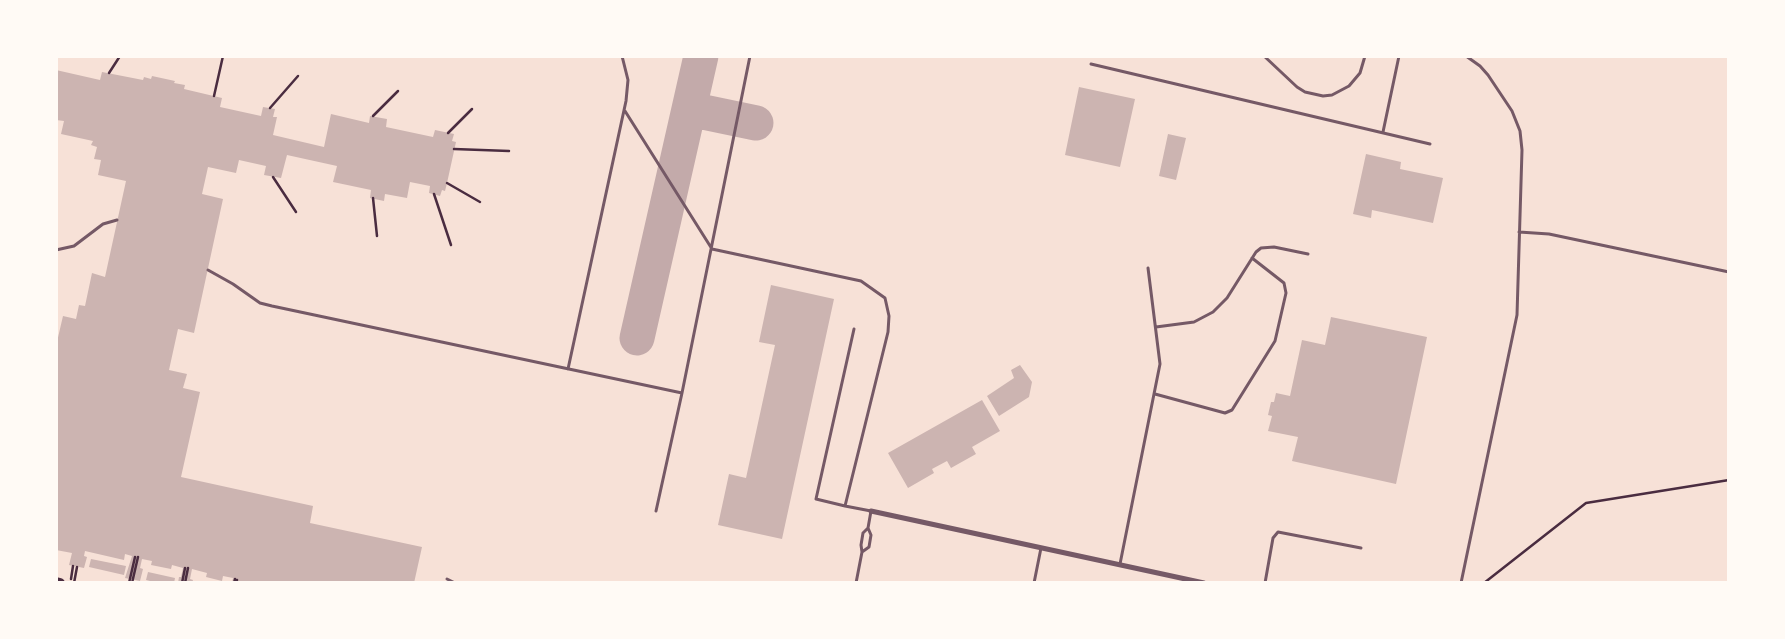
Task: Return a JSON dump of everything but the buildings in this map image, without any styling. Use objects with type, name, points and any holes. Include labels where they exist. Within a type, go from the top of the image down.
[{"type":"main road","points":[[56,582],[60,583]]},
{"type":"street","points":[[871,511],[1204,583]]},
{"type":"lane","points":[[568,369],[625,111],[628,80],[622,56]]},
{"type":"lane","points":[[656,511],[712,249],[750,56]]},
{"type":"lane","points":[[1126,56],[1144,56]]},
{"type":"lane","points":[[1264,56],[1298,87],[1306,92],[1323,96],[1349,86],[1360,73],[1364,56]]},
{"type":"lane","points":[[1383,132],[1399,56]]},
{"type":"lane","points":[[1461,583],[1514,332],[1517,306],[1522,140],[1512,111],[1488,74],[1466,56]]},
{"type":"lane","points":[[1091,64],[1430,144]]},
{"type":"lane","points":[[625,111],[712,249],[861,281],[885,298],[889,316],[888,332],[845,506]]},
{"type":"lane","points":[[56,250],[74,246],[103,224],[117,220]]},
{"type":"lane","points":[[1519,232],[1549,234],[1729,272]]},
{"type":"lane","points":[[1156,328],[1194,322],[1213,312],[1227,298],[1252,258],[1261,248],[1268,247],[1308,254]]},
{"type":"lane","points":[[1155,394],[1225,413],[1232,410],[1275,341],[1286,293],[1284,283],[1252,258]]},
{"type":"lane","points":[[1120,564],[1160,364],[1148,268]]},
{"type":"lane","points":[[208,270],[233,284],[260,303],[682,393]]},
{"type":"lane","points":[[854,329],[816,499],[871,511],[868,528],[871,535],[869,547],[862,552]]},
{"type":"lane","points":[[856,583],[862,552],[863,533],[868,528]]},
{"type":"lane","points":[[1264,583],[1273,538],[1278,532],[1361,548]]},
{"type":"lane","points":[[1034,583],[1041,548]]},
{"type":"lane","points":[[447,579],[455,583]]},
{"type":"path","points":[[109,73],[120,56]]},
{"type":"path","points":[[214,96],[222,56]]},
{"type":"path","points":[[270,108],[298,76]]},
{"type":"path","points":[[373,116],[398,91]]},
{"type":"path","points":[[448,133],[472,109]]},
{"type":"path","points":[[454,149],[509,151]]},
{"type":"path","points":[[273,177],[296,212]]},
{"type":"path","points":[[447,183],[480,202]]},
{"type":"path","points":[[434,194],[451,245]]},
{"type":"path","points":[[373,198],[377,236]]},
{"type":"path","points":[[1484,583],[1586,503],[1729,480]]},
{"type":"path","points":[[130,583],[136,557]]},
{"type":"path","points":[[70,583],[75,566],[74,583]]},
{"type":"path","points":[[184,583],[187,568]]},
{"type":"taxiway","points":[[637,338],[701,56]]},
{"type":"taxiway","points":[[689,109],[756,123]]}]
